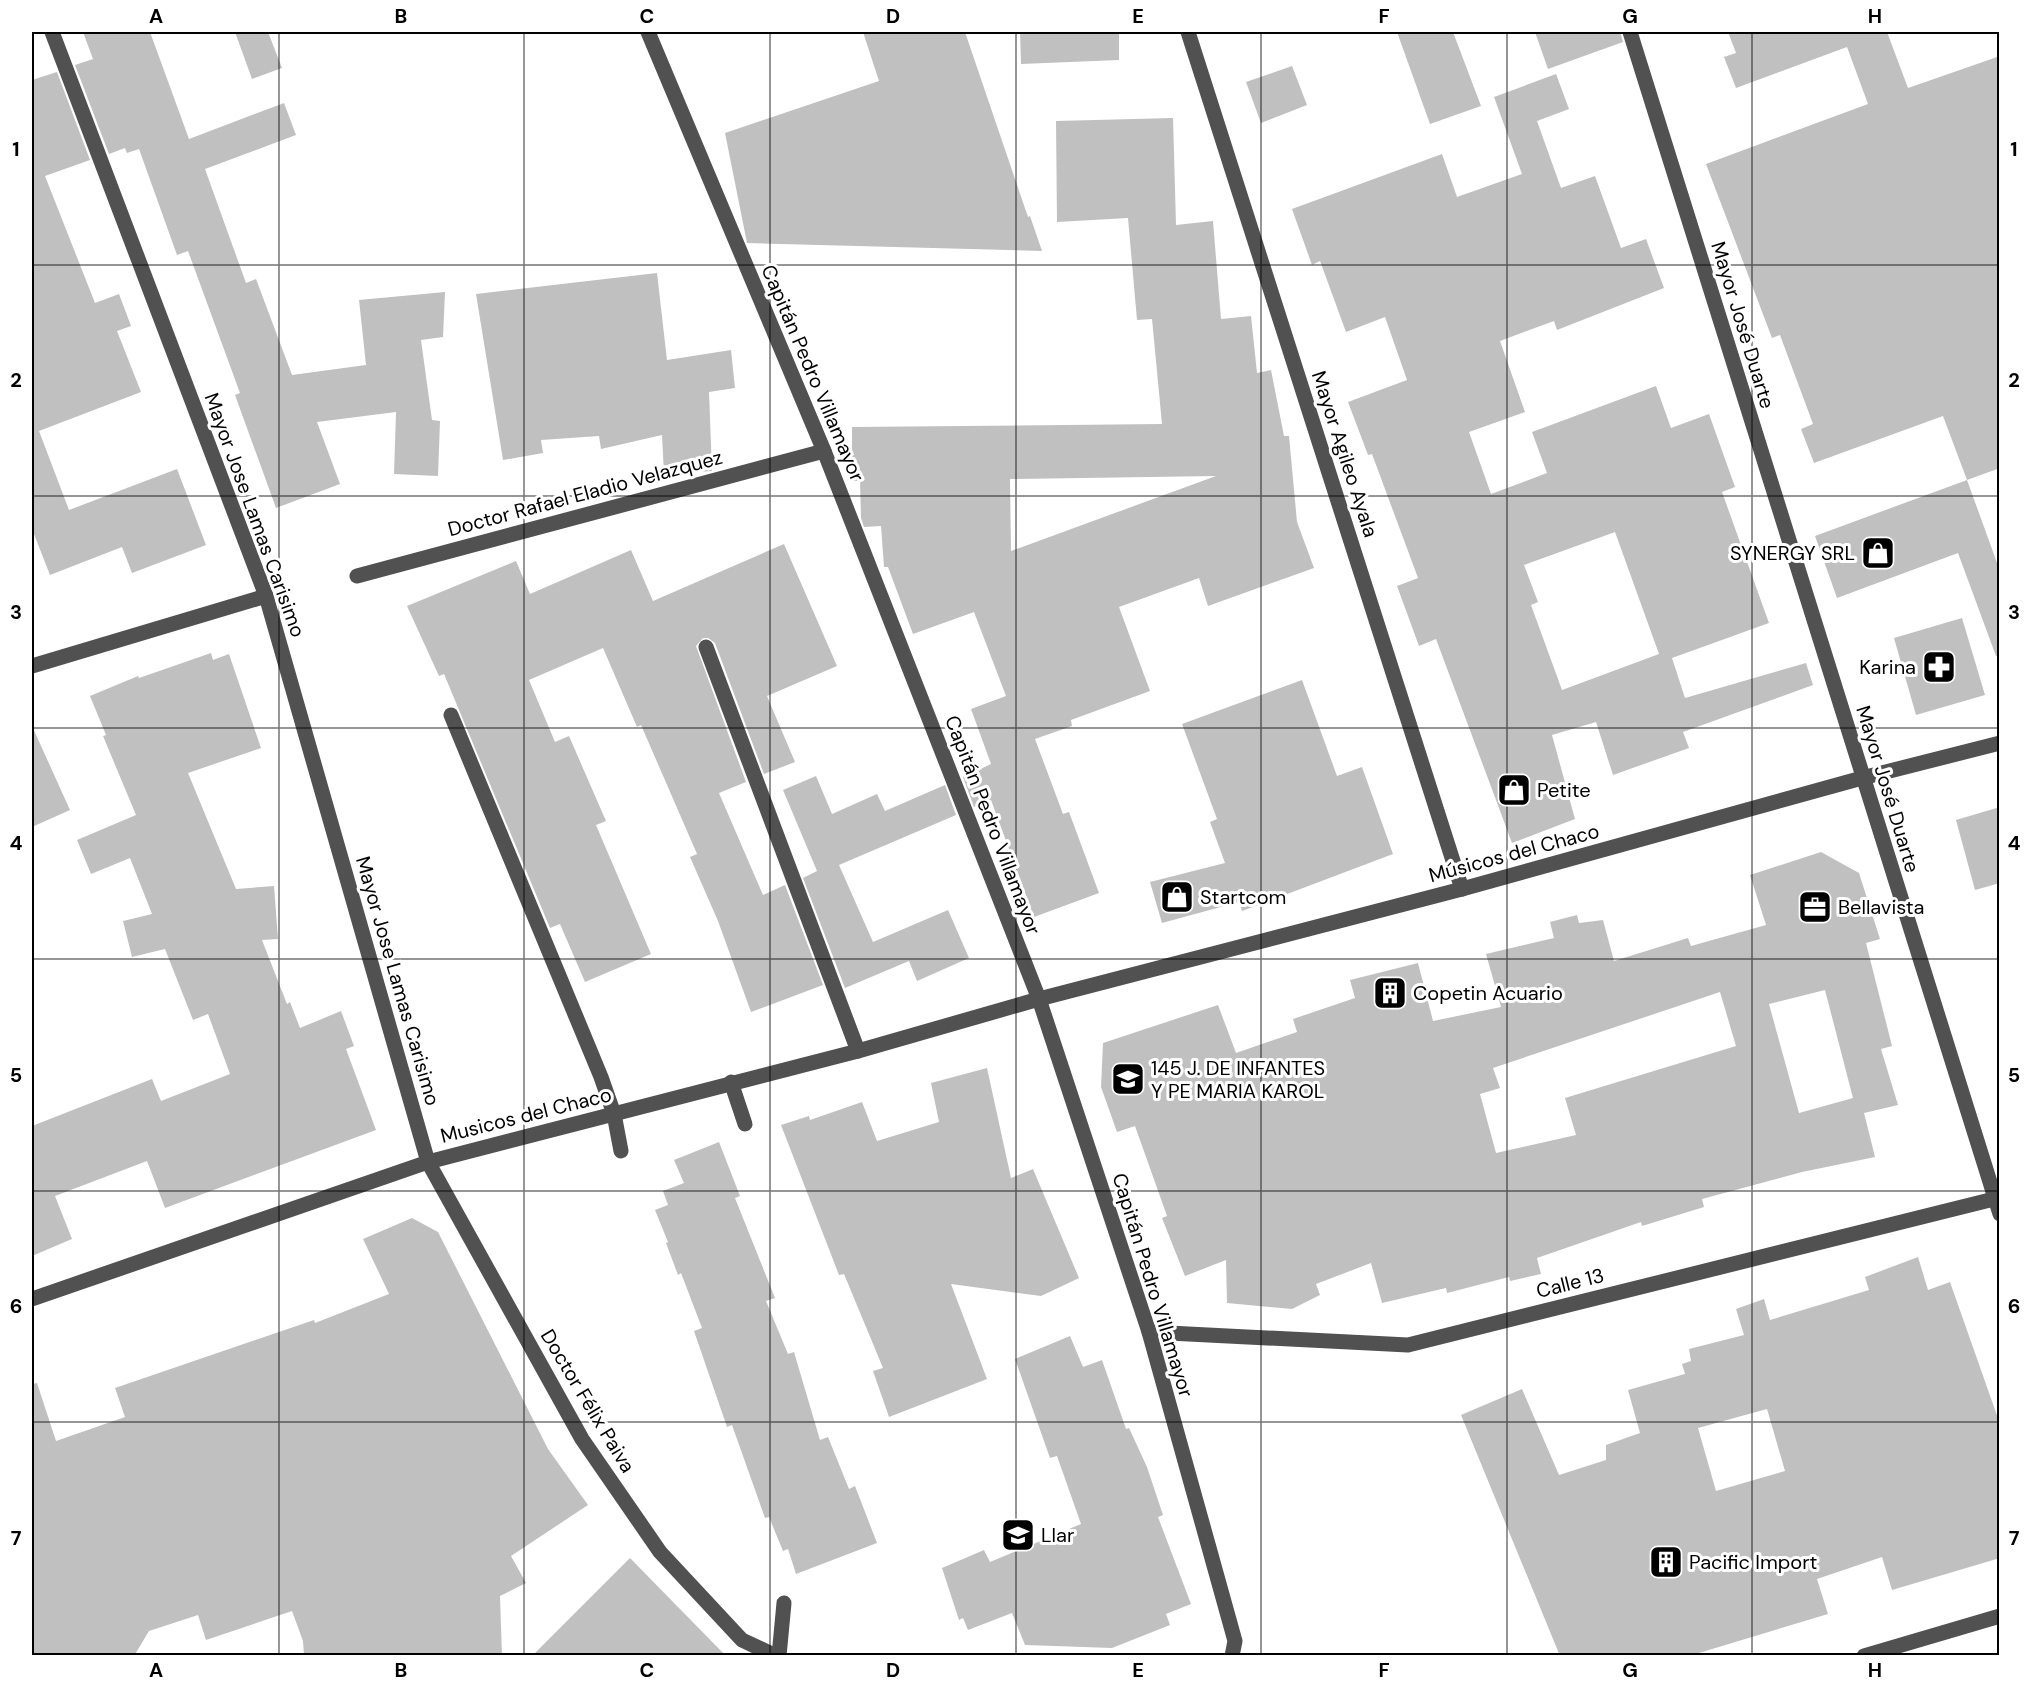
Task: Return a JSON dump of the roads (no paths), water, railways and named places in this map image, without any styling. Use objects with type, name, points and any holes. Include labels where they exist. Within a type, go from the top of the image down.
[{"type":"street","name":"Mayor Jose Lamas Carisimo","points":[[52,32],[266,596],[428,1162]]},
{"type":"street","name":"Capitán Pedro Villamayor","points":[[648,32],[824,451],[1039,999],[1149,1332],[1235,1641],[1232,1656]]},
{"type":"street","name":"Mayor Agileo Ayala","points":[[1188,32],[1462,889]]},
{"type":"street","name":"Mayor José Duarte","points":[[1630,32],[2000,1214]]},
{"type":"street","name":"Doctor Rafael Eladio Velazquez","points":[[357,576],[824,451]]},
{"type":"street","points":[[32,666],[266,596]]},
{"type":"street","points":[[706,647],[858,1051]]},
{"type":"street","points":[[451,715],[614,1114],[621,1151]]},
{"type":"street","name":"Músicos del Chaco","points":[[1039,999],[1462,889],[1862,778],[2000,743]]},
{"type":"street","name":"Musicos del Chaco","points":[[32,1299],[428,1162],[858,1051],[1039,999]]},
{"type":"street","points":[[731,1082],[746,1124]]},
{"type":"street","name":"Doctor Félix Paiva","points":[[428,1162],[582,1439],[660,1552],[742,1640],[777,1656]]},
{"type":"street","name":"Calle 13","points":[[1149,1332],[1408,1345],[1994,1199]]},
{"type":"street","points":[[777,1656],[784,1603]]},
{"type":"street","points":[[1864,1656],[2000,1616]]},
{"type":"place","name":"SYNERGY SRL","points":[[1878,553]]},
{"type":"place","name":"Karina","points":[[1939,667]]},
{"type":"place","name":"Petite","points":[[1514,790]]},
{"type":"place","name":"Startcom","points":[[1177,897]]},
{"type":"place","name":"Bellavista","points":[[1815,907]]},
{"type":"place","name":"Copetin Acuario","points":[[1390,993]]},
{"type":"place","name":"145 J. DE INFANTES Y PE MARIA KAROL","points":[[1128,1079]]},
{"type":"place","name":"Llar","points":[[1018,1535]]},
{"type":"place","name":"Pacific Import","points":[[1666,1562]]}]
